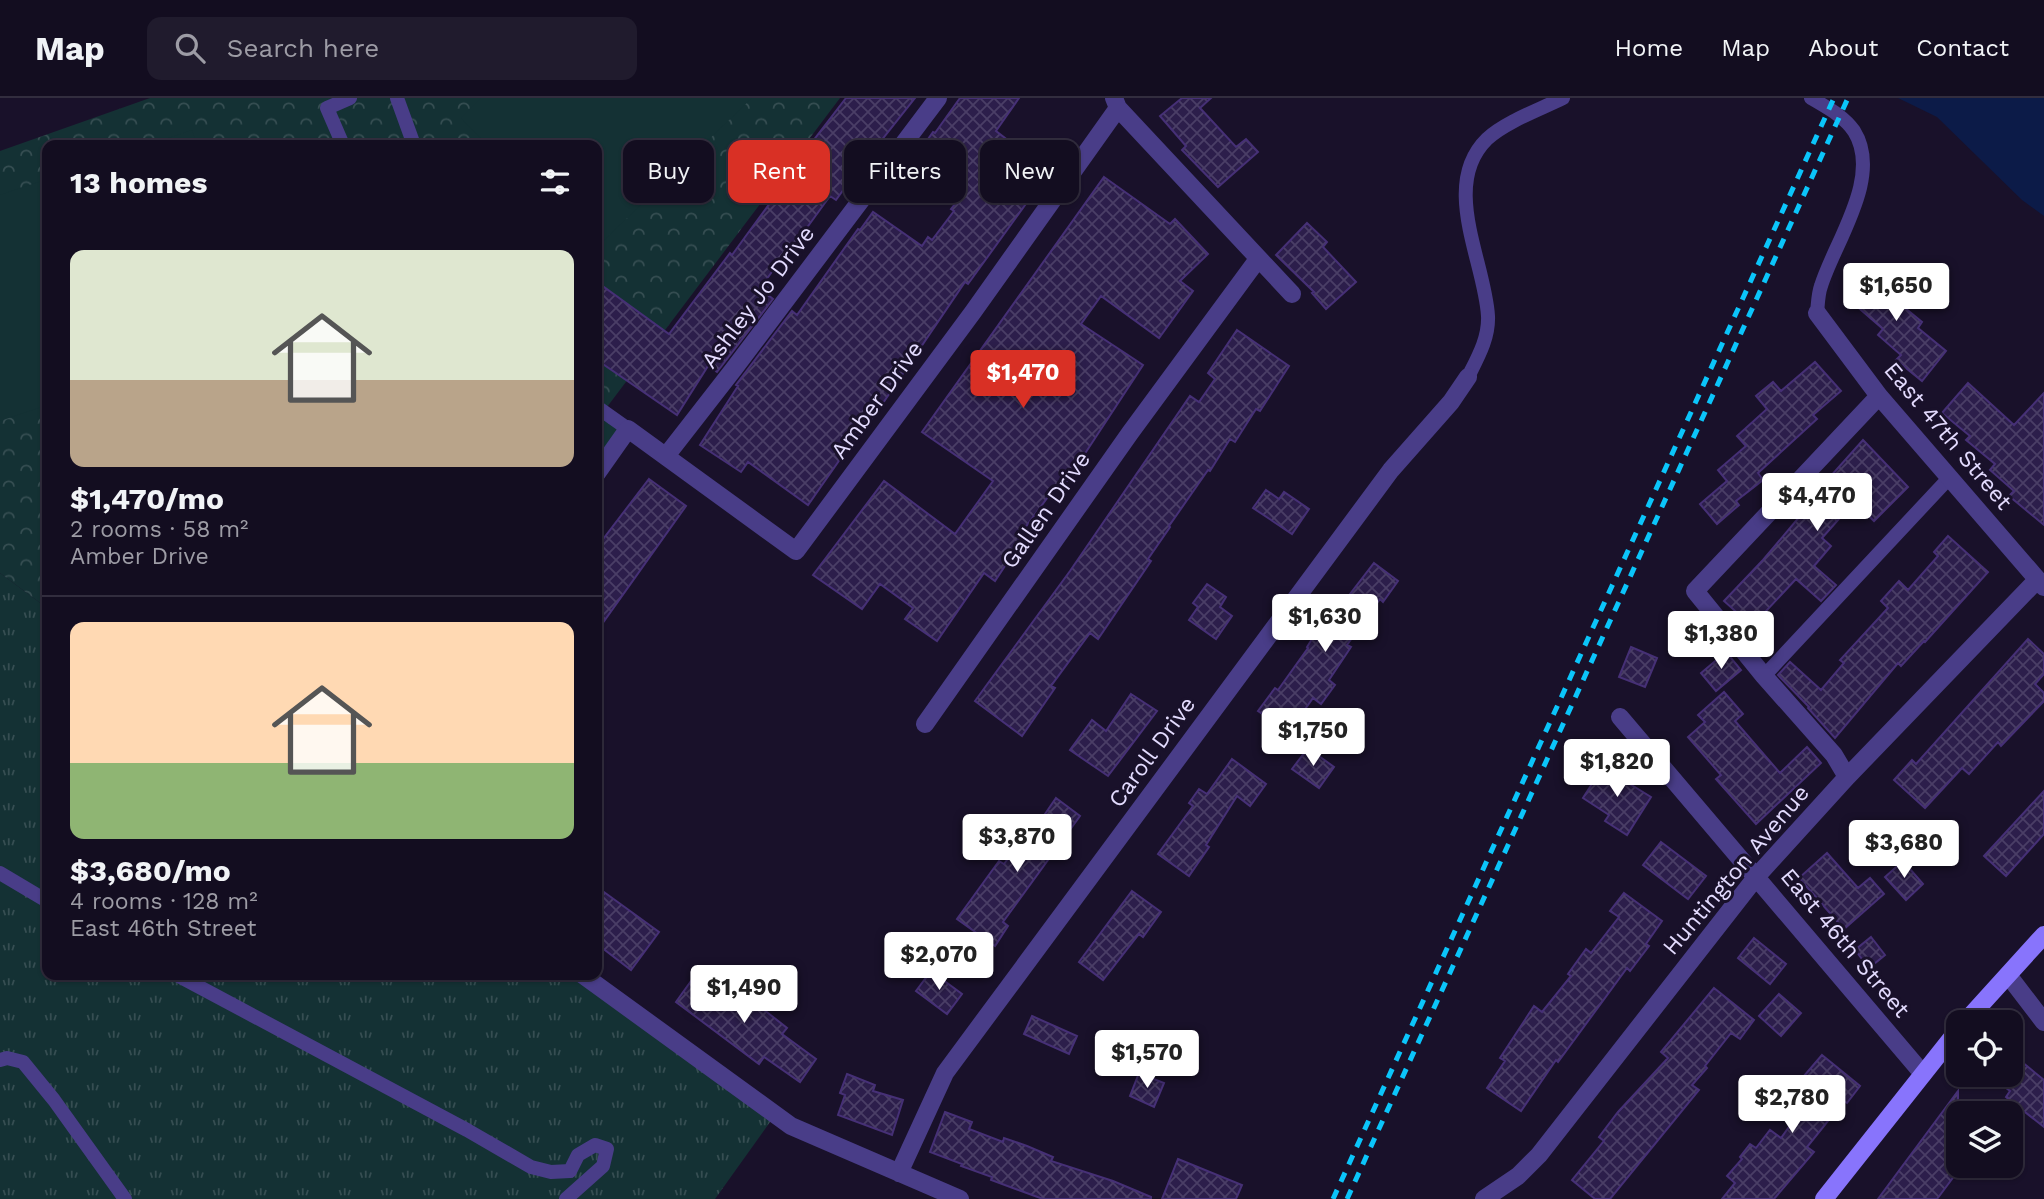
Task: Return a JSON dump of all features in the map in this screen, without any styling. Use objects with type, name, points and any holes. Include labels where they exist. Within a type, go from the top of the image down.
[{"type":"main road","points":[[1976,1010],[2044,934]]},
{"type":"main road","points":[[1824,1199],[1946,1045]]},
{"type":"street","name":"Ashley Jo Drive","points":[[666,456],[938,98]]},
{"type":"street","name":"Amber Drive","points":[[628,429],[796,551],[973,312],[1116,103]]},
{"type":"street","points":[[1116,103],[1292,293]]},
{"type":"street","name":"Gallen Drive","points":[[925,724],[1130,433],[1258,258]]},
{"type":"street","name":"East 47th Street","points":[[1817,313],[1879,396],[2041,584]]},
{"type":"street","name":"Caroll Drive","points":[[899,1173],[946,1073],[1391,470],[1451,402],[1468,377]]},
{"type":"street","points":[[1847,777],[1834,755],[1763,676],[1695,591],[1879,396]]},
{"type":"street","points":[[602,466],[628,429]]},
{"type":"street","name":"Huntington Avenue","points":[[1484,1199],[1518,1176],[1539,1155],[1757,876],[1847,777],[2041,584]]},
{"type":"street","name":"East 46th Street","points":[[1620,717],[1923,1074]]},
{"type":"street","points":[[2008,975],[2044,1023]]},
{"type":"street","points":[[590,980],[791,1126],[960,1199]]},
{"type":"lane","points":[[341,140],[327,108],[350,98]]},
{"type":"lane","points":[[397,98],[412,140]]},
{"type":"lane","points":[[1468,377],[1486,335],[1488,316],[1482,278],[1466,216],[1470,169],[1477,152],[1496,132],[1563,98]]},
{"type":"lane","name":"East 47th Street","points":[[1811,98],[1843,118],[1854,130],[1860,145],[1862,162],[1857,202],[1820,287],[1817,313]]},
{"type":"lane","points":[[602,411],[628,429]]},
{"type":"lane","points":[[1763,676],[1950,477]]},
{"type":"lane","points":[[0,873],[42,898]]},
{"type":"lane","points":[[186,980],[531,1167],[551,1172],[570,1171],[578,1155],[595,1145],[607,1149],[603,1166],[566,1199]]},
{"type":"lane","points":[[0,1060],[7,1058],[23,1062],[54,1100],[125,1199]]},
{"type":"green space","points":[[150,98],[840,98],[808,140],[728,140],[728,203],[761,203],[604,411],[628,429],[602,466],[602,140],[42,140],[42,604],[0,573],[0,151]]},
{"type":"green space","points":[[481,98],[752,98],[708,140],[623,140],[623,203],[643,203],[602,242],[602,140],[482,140],[461,118]]},
{"type":"green space","points":[[192,130],[195,140],[163,140]]},
{"type":"green space","points":[[42,181],[42,407],[0,421],[0,195]]},
{"type":"green space","points":[[0,573],[42,604],[42,980],[590,980],[775,1115],[715,1199],[0,1199]]},
{"type":"water","points":[[1898,98],[2044,98],[2044,216],[2022,200],[1937,117]]},
{"type":"building","points":[[846,98],[915,98],[882,140],[844,140],[844,189],[836,200],[830,196],[830,140],[814,140]]},
{"type":"building","points":[[960,98],[1019,98],[996,131],[1008,140],[980,140],[980,203],[1027,203],[968,284],[965,282],[879,409],[808,505],[748,462],[741,472],[700,445],[738,386],[736,385],[792,311],[797,315],[873,212],[922,246],[928,237],[932,240],[954,211],[951,209],[956,203],[966,203],[966,140],[927,140]]},
{"type":"building","points":[[1182,98],[1211,98],[1200,108],[1236,147],[1246,139],[1258,152],[1218,187],[1182,150],[1186,146],[1160,116]]},
{"type":"building","points":[[1104,177],[1170,224],[1175,219],[1208,254],[1180,281],[1193,291],[1159,338],[1101,296],[1081,324],[1143,365],[1067,481],[1062,478],[1022,532],[1026,534],[995,581],[984,573],[937,641],[905,619],[913,608],[880,584],[862,609],[813,575],[884,481],[955,534],[993,481],[922,432]]},
{"type":"building","points":[[770,203],[825,203],[766,280],[774,287],[768,295],[773,299],[717,372],[708,366],[677,415],[602,363],[602,286],[669,334],[730,253],[732,255]]},
{"type":"building","points":[[1307,223],[1327,242],[1323,247],[1356,282],[1326,309],[1312,293],[1314,292],[1276,255]]},
{"type":"building","points":[[1875,265],[1901,288],[1893,298],[1922,322],[1918,328],[1946,351],[1922,381],[1896,360],[1901,355],[1878,335],[1883,329],[1847,298]]},
{"type":"building","points":[[1237,330],[1289,366],[1260,411],[1256,409],[1235,442],[1230,439],[1210,471],[1208,470],[1169,526],[1148,559],[1151,561],[1098,639],[1090,633],[1051,686],[1055,688],[1022,736],[975,701],[1070,571],[1190,396],[1199,402],[1215,379],[1208,373]]},
{"type":"building","points":[[1815,362],[1841,391],[1813,415],[1817,419],[1758,473],[1763,480],[1736,501],[1739,505],[1717,524],[1700,504],[1727,481],[1718,470],[1746,446],[1737,436],[1767,409],[1756,396],[1773,382],[1781,391]]},
{"type":"building","points":[[1968,383],[2014,425],[2044,393],[2044,525],[2009,496],[2014,491],[1990,470],[1995,464],[1966,440],[1970,436],[1942,413]]},
{"type":"building","points":[[1863,440],[1908,487],[1874,521],[1854,502],[1822,538],[1831,546],[1814,566],[1836,585],[1821,601],[1796,579],[1752,626],[1724,601],[1763,560],[1806,509],[1803,507]]},
{"type":"building","points":[[649,479],[686,506],[602,624],[602,540]]},
{"type":"building","points":[[1266,490],[1279,499],[1284,492],[1309,509],[1292,534],[1253,508]]},
{"type":"building","points":[[1948,536],[1988,572],[1925,642],[1901,666],[1898,663],[1835,738],[1778,675],[1790,662],[1821,690],[1844,663],[1840,660],[1888,608],[1881,601],[1899,581],[1908,590],[1938,556],[1934,552]]},
{"type":"building","points":[[1374,563],[1398,581],[1383,602],[1380,599],[1347,645],[1351,647],[1329,680],[1335,685],[1321,704],[1313,698],[1284,739],[1269,729],[1274,722],[1258,711],[1275,688],[1278,690],[1320,626],[1323,629]]},
{"type":"building","points":[[1207,584],[1226,597],[1220,607],[1232,616],[1216,639],[1189,620],[1198,607],[1193,603]]},
{"type":"building","points":[[2028,639],[2044,654],[2044,674],[2035,684],[2044,693],[2044,701],[2001,746],[1998,742],[1969,774],[1962,768],[1925,808],[1894,780],[1912,760],[1916,764]]},
{"type":"building","points":[[1631,647],[1657,658],[1645,687],[1619,677]]},
{"type":"building","points":[[1726,652],[1741,670],[1716,691],[1701,673]]},
{"type":"building","points":[[1724,692],[1743,714],[1735,721],[1780,773],[1807,747],[1821,763],[1756,824],[1716,779],[1721,775],[1688,737],[1705,722],[1698,715]]},
{"type":"building","points":[[1131,694],[1157,711],[1108,776],[1070,750],[1092,720],[1106,731]]},
{"type":"building","points":[[1308,748],[1334,767],[1319,788],[1292,769]]},
{"type":"building","points":[[1232,759],[1266,784],[1250,806],[1237,796],[1206,845],[1209,847],[1189,876],[1158,854],[1193,806],[1189,803],[1199,789],[1207,794]]},
{"type":"building","points":[[1606,762],[1624,774],[1622,779],[1651,797],[1627,835],[1605,821],[1609,815],[1583,798]]},
{"type":"building","points":[[2044,791],[2044,834],[2006,876],[1984,856]]},
{"type":"building","points":[[1056,798],[1080,816],[1003,922],[1008,926],[995,946],[957,919],[999,861],[1004,864],[1029,830],[1032,833]]},
{"type":"building","points":[[1661,842],[1706,876],[1688,899],[1643,865]]},
{"type":"building","points":[[1827,853],[1858,888],[1870,878],[1884,894],[1844,929],[1799,878]]},
{"type":"building","points":[[1903,861],[1923,884],[1906,900],[1885,877]]},
{"type":"building","points":[[602,891],[659,932],[631,970],[602,948]]},
{"type":"building","points":[[1132,891],[1161,912],[1143,937],[1139,934],[1103,980],[1079,962]]},
{"type":"building","points":[[1624,893],[1662,921],[1646,944],[1649,946],[1630,971],[1627,968],[1558,1062],[1556,1060],[1521,1111],[1487,1088],[1505,1061],[1500,1058],[1534,1006],[1542,1012],[1571,976],[1568,974],[1586,949],[1591,953],[1619,917],[1610,911]]},
{"type":"building","points":[[1871,937],[1885,955],[1869,968],[1855,950]]},
{"type":"building","points":[[1754,938],[1786,964],[1770,984],[1738,958]]},
{"type":"building","points":[[699,970],[741,999],[744,995],[758,1005],[787,1028],[782,1034],[816,1059],[800,1082],[764,1057],[759,1064],[676,1002]]},
{"type":"building","points":[[931,971],[962,994],[947,1014],[916,991]]},
{"type":"building","points":[[1714,988],[1754,1020],[1740,1039],[1731,1033],[1692,1085],[1699,1090],[1610,1199],[1595,1199],[1572,1180],[1604,1141],[1599,1137],[1618,1112],[1668,1058],[1661,1052]]},
{"type":"building","points":[[1779,994],[1801,1013],[1781,1036],[1759,1016]]},
{"type":"building","points":[[1032,1016],[1077,1036],[1069,1054],[1024,1034]]},
{"type":"building","points":[[1822,1055],[1860,1086],[1847,1103],[1844,1101],[1807,1147],[1814,1152],[1774,1199],[1722,1199],[1735,1183],[1727,1176],[1742,1159],[1740,1157],[1750,1144],[1756,1148],[1770,1130],[1781,1138],[1801,1110],[1786,1097]]},
{"type":"building","points":[[2023,1063],[2044,1080],[2044,1127],[2023,1110],[2023,1101],[2011,1101],[2006,1097],[2010,1091],[2005,1087],[2023,1087]]},
{"type":"building","points":[[1139,1073],[1164,1083],[1154,1107],[1130,1096]]},
{"type":"building","points":[[847,1074],[875,1085],[873,1091],[903,1100],[892,1135],[838,1115],[845,1095],[840,1093]]},
{"type":"building","points":[[1958,1091],[1958,1101],[1951,1101]]},
{"type":"building","points":[[1946,1107],[1946,1178],[1953,1178],[1937,1199],[1878,1199]]},
{"type":"building","points":[[945,1112],[972,1122],[969,1129],[1003,1142],[1004,1138],[1027,1146],[1053,1157],[1051,1161],[1113,1181],[1151,1199],[1043,1199],[991,1180],[992,1177],[930,1152]]},
{"type":"building","points":[[1178,1159],[1242,1185],[1236,1199],[1162,1199]]},
{"type":"railway","points":[[1333,1199],[1834,98]]},
{"type":"railway","points":[[1347,1199],[1848,98]]}]
